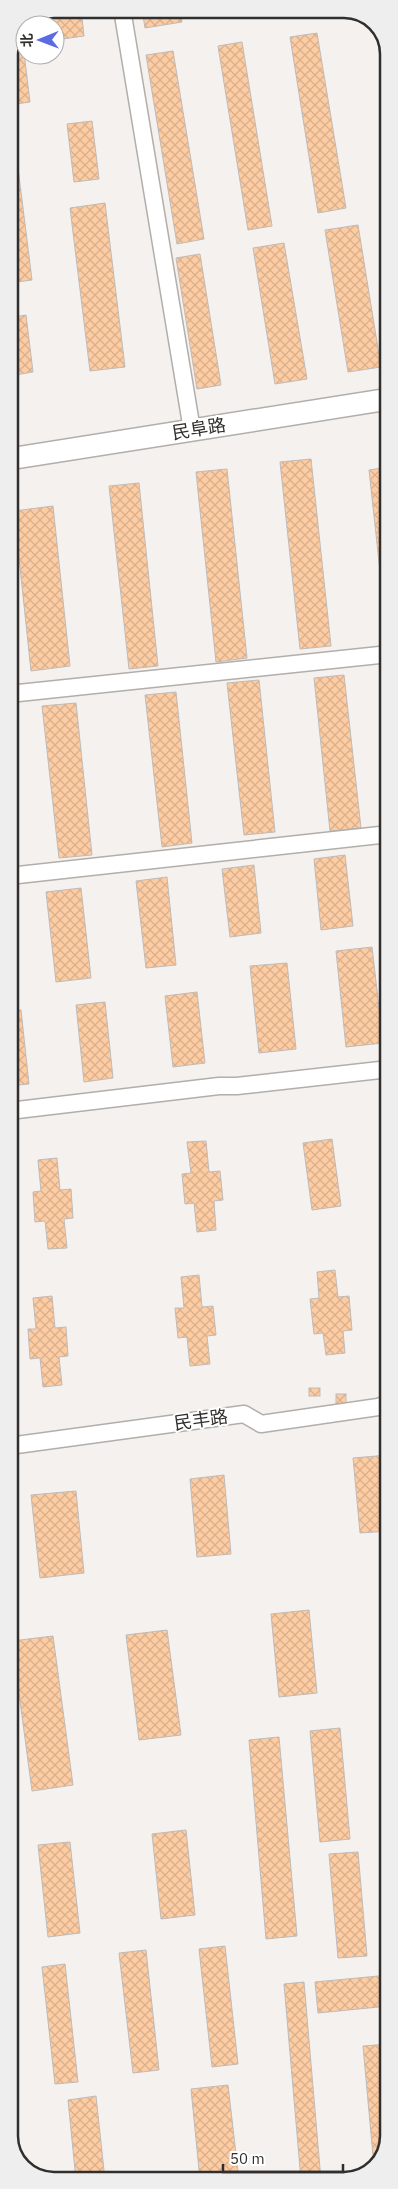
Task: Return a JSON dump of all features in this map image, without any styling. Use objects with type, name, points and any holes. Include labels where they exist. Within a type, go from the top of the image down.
[{"type":"street","points":[[123,18],[192,430]]},
{"type":"street","name":"民阜路","points":[[18,458],[380,400]]},
{"type":"street","points":[[18,693],[380,655]]},
{"type":"street","points":[[18,875],[380,835]]},
{"type":"street","points":[[18,1110],[218,1086],[237,1086],[380,1070]]},
{"type":"street","name":"民丰路","points":[[18,1445],[244,1414],[261,1424],[380,1406]]},
{"type":"building","points":[[65,18],[82,18],[84,36],[65,39]]},
{"type":"building","points":[[143,18],[181,18],[182,22],[145,28]]},
{"type":"building","points":[[317,33],[346,208],[318,213],[290,37]]},
{"type":"building","points":[[242,42],[272,226],[248,230],[218,46]]},
{"type":"building","points":[[173,51],[204,239],[177,244],[146,55]]},
{"type":"building","points":[[18,65],[26,65],[30,102],[18,104]]},
{"type":"building","points":[[92,121],[99,179],[74,182],[67,124]]},
{"type":"building","points":[[18,168],[32,280],[18,282]]},
{"type":"building","points":[[105,203],[125,367],[90,371],[70,208]]},
{"type":"building","points":[[358,225],[380,367],[348,372],[325,230]]},
{"type":"building","points":[[284,243],[307,379],[275,384],[253,248]]},
{"type":"building","points":[[200,254],[221,385],[197,389],[176,258]]},
{"type":"building","points":[[26,315],[33,372],[18,374],[18,316]]},
{"type":"building","points":[[311,459],[331,646],[300,649],[280,462]]},
{"type":"building","points":[[380,468],[380,571],[369,470]]},
{"type":"building","points":[[227,469],[247,658],[216,662],[196,472]]},
{"type":"building","points":[[139,483],[158,666],[129,669],[109,486]]},
{"type":"building","points":[[53,506],[70,666],[31,671],[18,549],[18,510]]},
{"type":"building","points":[[344,675],[361,828],[330,831],[314,678]]},
{"type":"building","points":[[259,680],[275,832],[244,835],[227,683]]},
{"type":"building","points":[[176,692],[192,843],[162,847],[145,695]]},
{"type":"building","points":[[76,703],[92,855],[59,858],[42,706]]},
{"type":"building","points":[[345,855],[353,926],[321,930],[314,859]]},
{"type":"building","points":[[254,865],[261,933],[230,937],[222,869]]},
{"type":"building","points":[[167,877],[176,965],[146,968],[136,881]]},
{"type":"building","points":[[81,888],[91,978],[56,982],[46,892]]},
{"type":"building","points":[[372,947],[380,1017],[380,1043],[346,1047],[336,951]]},
{"type":"building","points":[[287,963],[296,1049],[259,1053],[250,966]]},
{"type":"building","points":[[197,992],[205,1063],[173,1067],[165,996]]},
{"type":"building","points":[[105,1002],[113,1078],[84,1082],[76,1005]]},
{"type":"building","points":[[18,1010],[21,1010],[29,1084],[18,1085]]},
{"type":"building","points":[[332,1139],[341,1206],[312,1210],[303,1143]]},
{"type":"building","points":[[206,1141],[209,1172],[220,1171],[223,1200],[214,1201],[216,1230],[197,1232],[194,1203],[185,1204],[182,1174],[191,1173],[187,1142]]},
{"type":"building","points":[[57,1158],[60,1190],[71,1189],[73,1218],[64,1219],[67,1248],[48,1249],[45,1221],[35,1222],[33,1192],[41,1191],[38,1160]]},
{"type":"building","points":[[335,1270],[338,1297],[349,1296],[352,1330],[343,1331],[345,1353],[326,1355],[323,1333],[314,1334],[310,1299],[319,1298],[317,1272]]},
{"type":"building","points":[[199,1275],[202,1307],[213,1306],[216,1335],[207,1336],[210,1364],[190,1366],[187,1337],[178,1338],[175,1308],[184,1308],[181,1277]]},
{"type":"building","points":[[52,1296],[55,1328],[66,1327],[68,1356],[59,1357],[62,1385],[43,1387],[40,1358],[30,1359],[28,1329],[36,1329],[33,1298]]},
{"type":"building","points":[[309,1388],[320,1388],[320,1396],[309,1396]]},
{"type":"building","points":[[336,1394],[346,1394],[346,1404],[336,1404]]},
{"type":"building","points":[[380,1456],[380,1532],[360,1533],[353,1458]]},
{"type":"building","points":[[224,1475],[231,1554],[197,1557],[190,1479]]},
{"type":"building","points":[[76,1491],[84,1573],[40,1578],[31,1495]]},
{"type":"building","points":[[309,1610],[317,1693],[279,1697],[271,1614]]},
{"type":"building","points":[[167,1630],[181,1735],[139,1740],[126,1635]]},
{"type":"building","points":[[53,1636],[73,1785],[32,1791],[18,1686],[18,1640]]},
{"type":"building","points":[[340,1728],[350,1839],[320,1842],[310,1731]]},
{"type":"building","points":[[279,1737],[297,1936],[266,1939],[249,1740]]},
{"type":"building","points":[[186,1830],[195,1915],[161,1919],[152,1834]]},
{"type":"building","points":[[70,1842],[80,1933],[48,1937],[38,1845]]},
{"type":"building","points":[[358,1852],[367,1956],[338,1958],[329,1854]]},
{"type":"building","points":[[225,1946],[238,2064],[212,2067],[199,1949]]},
{"type":"building","points":[[146,1950],[159,2070],[133,2073],[119,1953]]},
{"type":"building","points":[[65,1964],[78,2082],[55,2084],[42,1967]]},
{"type":"building","points":[[380,1976],[380,2007],[318,2013],[315,1982]]},
{"type":"building","points":[[304,1982],[320,2171],[300,2171],[284,1984]]},
{"type":"building","points":[[380,2045],[380,2142],[373,2157],[363,2046]]},
{"type":"building","points":[[228,2085],[238,2171],[199,2171],[191,2089]]},
{"type":"building","points":[[96,2096],[104,2171],[75,2171],[68,2100]]}]
